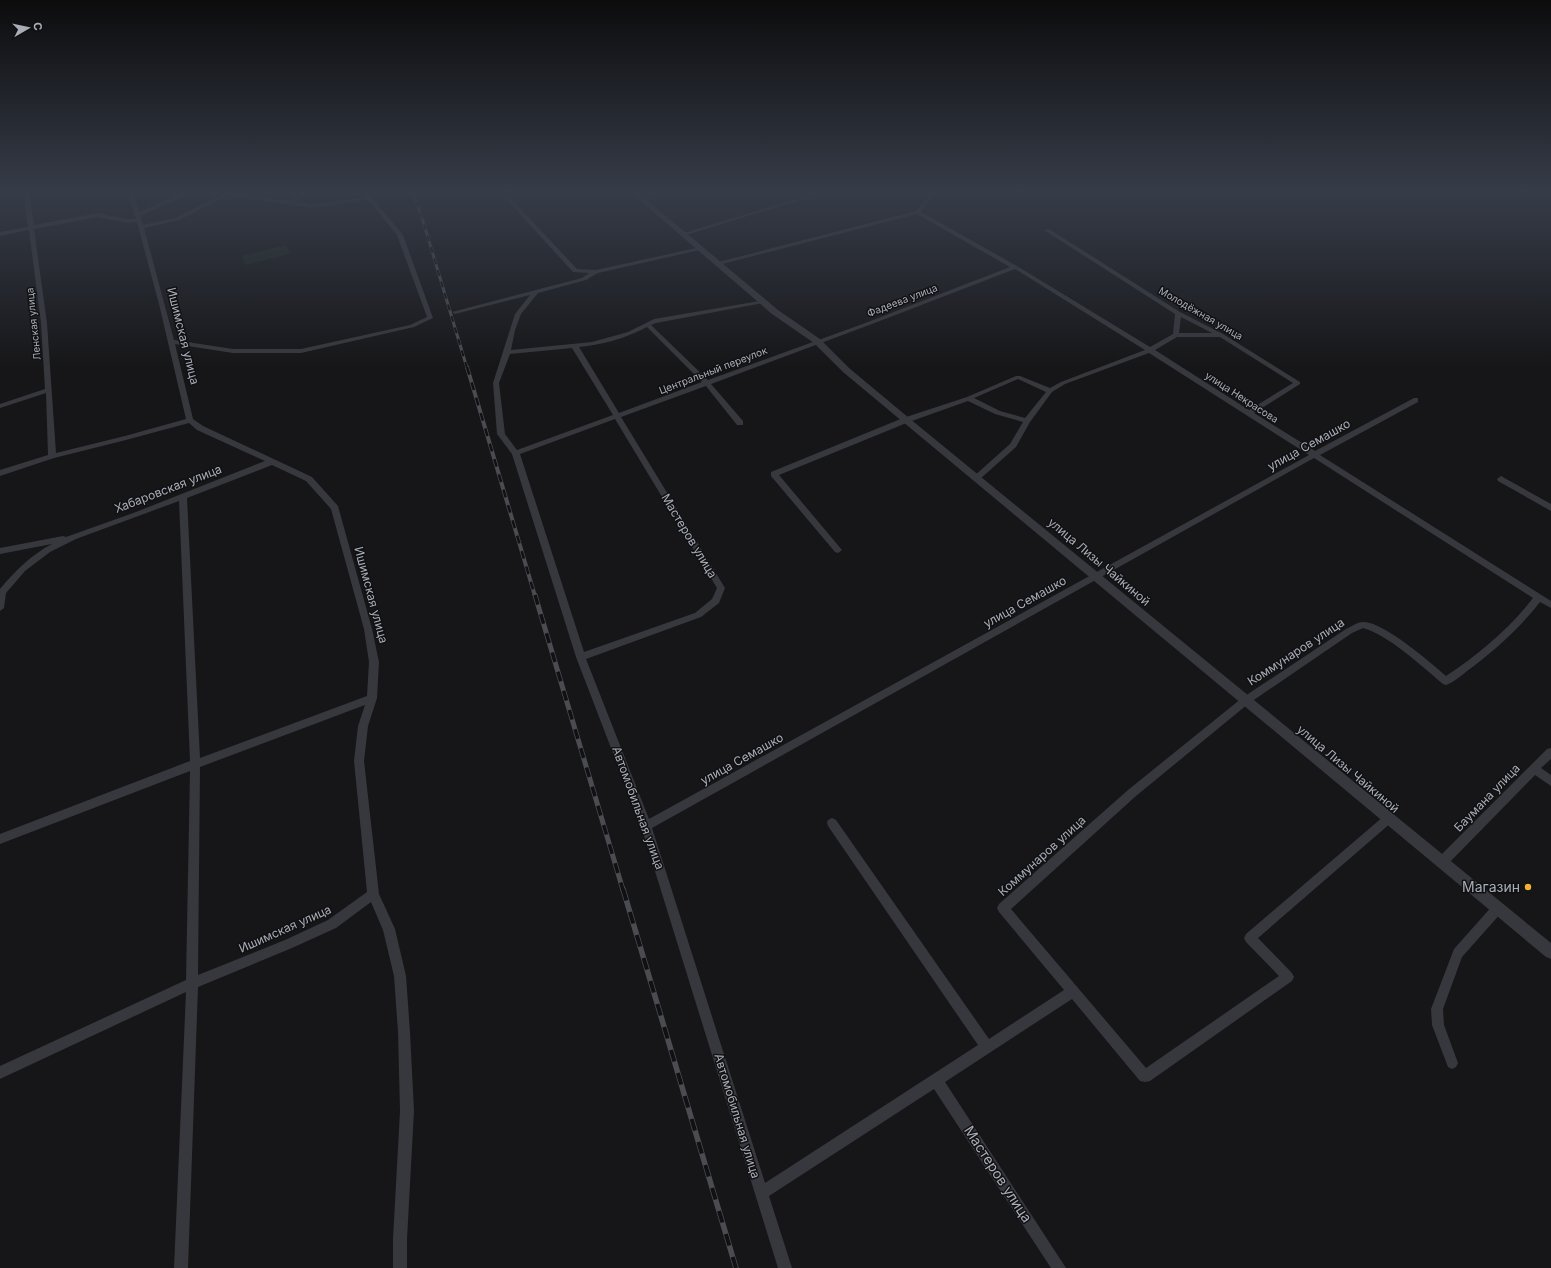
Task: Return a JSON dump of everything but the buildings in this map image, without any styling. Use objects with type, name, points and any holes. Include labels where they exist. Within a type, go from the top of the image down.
[{"type":"street","name":"Ленская улица","points":[[34,249],[44,324],[52,456]]},
{"type":"street","name":"Ишимская улица","points":[[0,1073],[192,982],[288,944],[332,924],[373,894],[360,761],[364,726],[372,698],[374,662],[368,628],[335,508],[309,479],[200,428],[190,420],[170,341],[162,300],[147,249]]},
{"type":"street","points":[[170,341],[233,351],[301,351],[373,336],[425,321],[430,318],[405,249]]},
{"type":"street","points":[[555,249],[575,271],[596,272],[700,249]]},
{"type":"street","name":"улица Лизы Чайкиной","points":[[701,249],[791,325],[817,341],[846,370],[906,420],[977,477],[1245,701],[1551,952]]},
{"type":"street","points":[[718,263],[772,249]]},
{"type":"street","name":"улица Некрасова","points":[[984,249],[1150,350],[1551,605]]},
{"type":"street","name":"Молодёжная улица","points":[[1077,249],[1178,313],[1221,335],[1298,384],[1249,413]]},
{"type":"street","name":"Фадеева улица","points":[[817,341],[877,320],[1015,267]]},
{"type":"street","points":[[455,312],[584,279],[596,272]]},
{"type":"street","name":"Автомобильная улица","points":[[535,292],[518,314],[512,330],[508,352],[496,383],[501,434],[516,453],[581,657],[646,826],[785,1268]]},
{"type":"street","points":[[508,352],[593,344],[624,335],[654,321],[763,301]]},
{"type":"street","points":[[1176,335],[1178,313]]},
{"type":"street","points":[[647,324],[706,382],[740,423]]},
{"type":"street","points":[[977,477],[1013,446],[1027,421],[1050,391],[1063,383],[1150,350],[1176,335],[1221,335]]},
{"type":"street","name":"Центральный переулок","points":[[516,453],[617,417],[817,341]]},
{"type":"street","name":"Мастеров улица","points":[[574,345],[721,588],[716,600],[698,615],[581,657]]},
{"type":"street","points":[[838,550],[774,474],[906,420],[969,398],[1018,377],[1050,391]]},
{"type":"street","points":[[0,406],[49,390]]},
{"type":"street","points":[[969,398],[992,412],[1008,418],[1027,421]]},
{"type":"street","name":"улица Семашко","points":[[646,826],[1314,455],[1416,400]]},
{"type":"street","points":[[0,473],[52,456],[190,420]]},
{"type":"street","name":"Хабаровская улица","points":[[0,608],[2,592],[22,569],[47,550],[73,537],[183,498],[271,462]]},
{"type":"street","points":[[1501,479],[1551,508]]},
{"type":"street","points":[[181,1268],[192,982],[195,764],[183,498]]},
{"type":"street","name":"Хабаровская улица","points":[[0,551],[73,537]]},
{"type":"street","name":"Коммунаров улица","points":[[1388,819],[1250,938],[1288,977],[1145,1076],[1003,908],[1132,793],[1245,701],[1349,632],[1363,625],[1372,627],[1402,646],[1446,681],[1477,660],[1507,635],[1524,617],[1539,597]]},
{"type":"street","points":[[0,839],[372,698]]},
{"type":"street","name":"Баумана улица","points":[[1442,862],[1551,752]]},
{"type":"street","points":[[1534,769],[1551,781]]},
{"type":"street","points":[[832,823],[987,1047]]},
{"type":"street","points":[[373,894],[389,929],[398,970],[404,1032],[407,1111],[400,1239],[400,1268]]},
{"type":"street","points":[[1452,1063],[1438,1025],[1437,1009],[1458,953],[1498,908]]},
{"type":"street","points":[[762,1193],[1073,990]]},
{"type":"street","name":"Мастеров улица","points":[[936,1080],[1059,1268]]},
{"type":"shaded area","points":[[269,249],[288,249],[290,254],[245,265],[242,256]]},
{"type":"railway","points":[[431,249],[467,368]]},
{"type":"railway","points":[[467,367],[535,596]]},
{"type":"railway","points":[[535,595],[623,890]]},
{"type":"railway","points":[[623,889],[736,1268]]},
{"type":"place","name":"Магазин","points":[[1528,887]]}]
